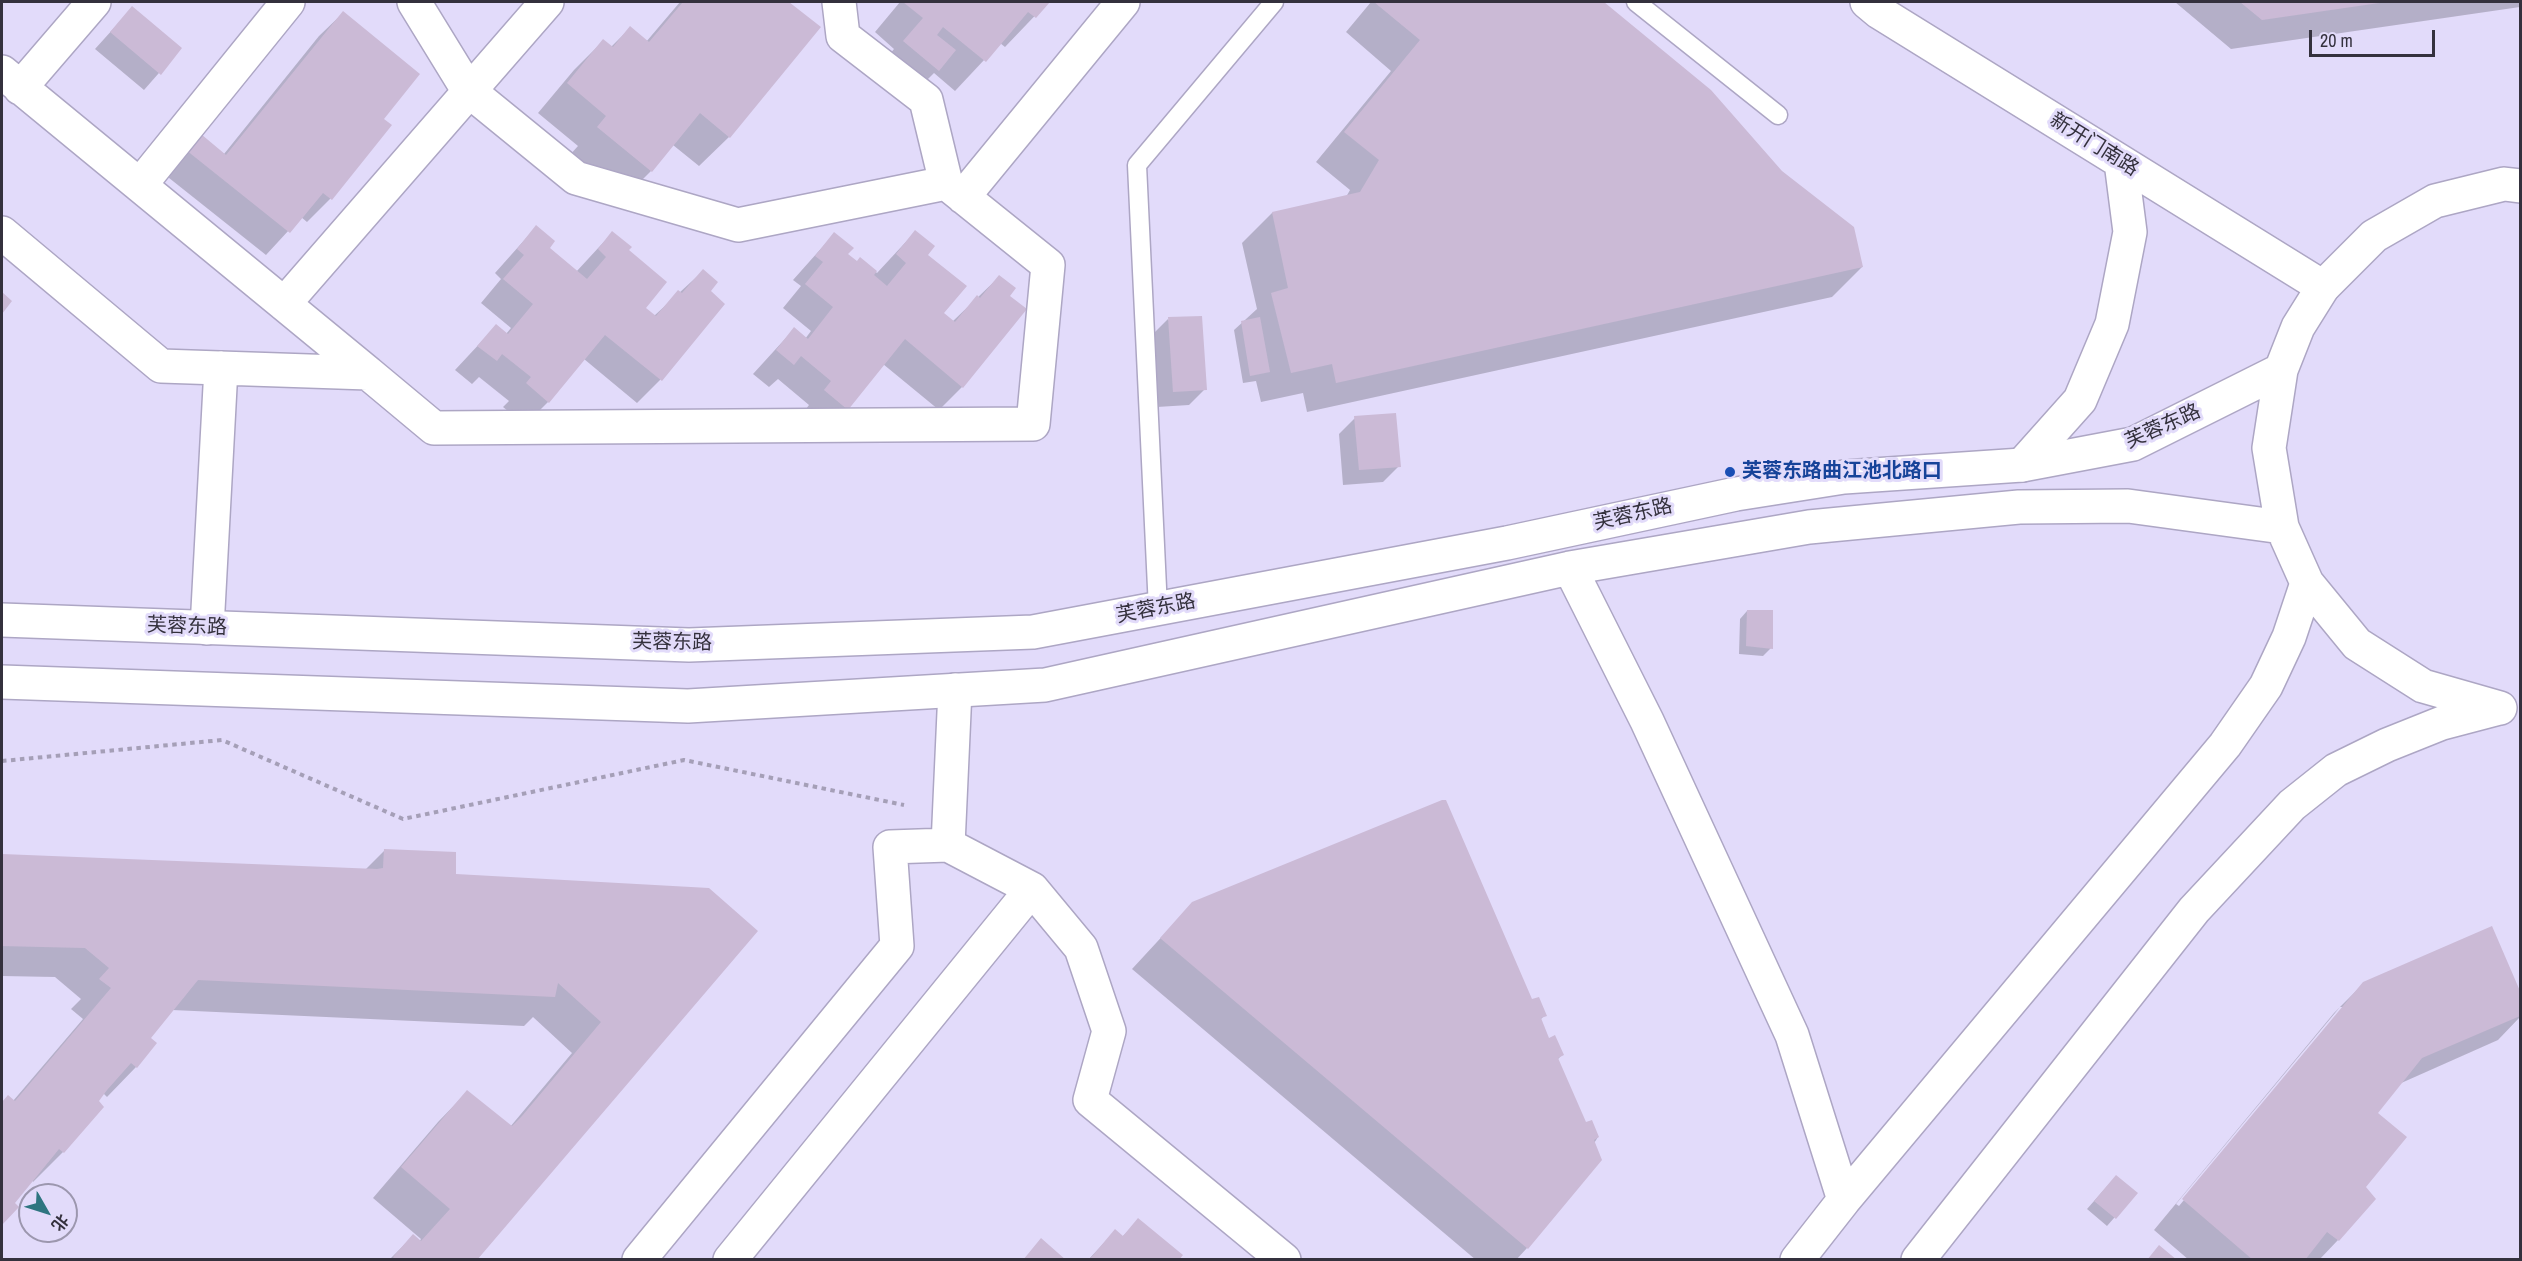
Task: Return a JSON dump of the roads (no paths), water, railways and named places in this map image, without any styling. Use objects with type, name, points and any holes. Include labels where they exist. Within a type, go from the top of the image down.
[{"type":"main road","points":[[94,2],[11,80],[434,428],[1032,424],[1048,265],[955,190],[926,100],[843,36],[839,2]]},
{"type":"main road","points":[[140,185],[288,2]]},
{"type":"main road","points":[[414,2],[468,90],[576,178],[738,225],[955,190],[1123,2]]},
{"type":"main road","points":[[284,304],[547,2]]},
{"type":"main road","name":"新开门南路","points":[[1867,2],[1879,12],[2323,287]]},
{"type":"main road","points":[[2022,465],[2080,400],[2112,324],[2130,231],[2121,162]]},
{"type":"main road","points":[[2510,707],[2423,686],[2357,644],[2307,583],[2282,527],[2269,448],[2281,370],[2298,327],[2323,287],[2374,237],[2435,201],[2504,184],[2520,186]]},
{"type":"main road","points":[[2,233],[161,366],[368,373]]},
{"type":"main road","points":[[207,628],[221,368]]},
{"type":"main road","name":"芙蓉东路","points":[[2,620],[689,645],[1033,632],[1507,543],[1736,494],[1844,477],[2022,465],[2133,444],[2281,370]]},
{"type":"main road","name":"芙蓉东路","points":[[2,682],[688,706],[1045,685],[1570,568],[1809,527],[2019,507],[2128,506],[2282,527]]},
{"type":"main road","points":[[1570,568],[1647,721],[1792,1035],[1844,1200]]},
{"type":"main road","points":[[1797,1260],[1844,1200],[2224,744],[2266,686],[2289,637],[2307,583]]},
{"type":"main road","points":[[948,830],[955,690]]},
{"type":"main road","points":[[1918,1260],[2194,910],[2292,805],[2336,770],[2387,745],[2442,723],[2510,707]]},
{"type":"main road","points":[[948,830],[1032,889],[1081,948],[1109,1031],[1090,1100],[1284,1260]]},
{"type":"main road","points":[[639,1260],[897,946],[890,848],[948,830]]},
{"type":"main road","points":[[730,1260],[1032,889]]},
{"type":"lane","points":[[1158,609],[1137,165],[1274,2]]},
{"type":"lane","points":[[1636,2],[1778,115]]},
{"type":"place","name":"芙蓉东路曲江池北路口","points":[[1730,472]]}]
